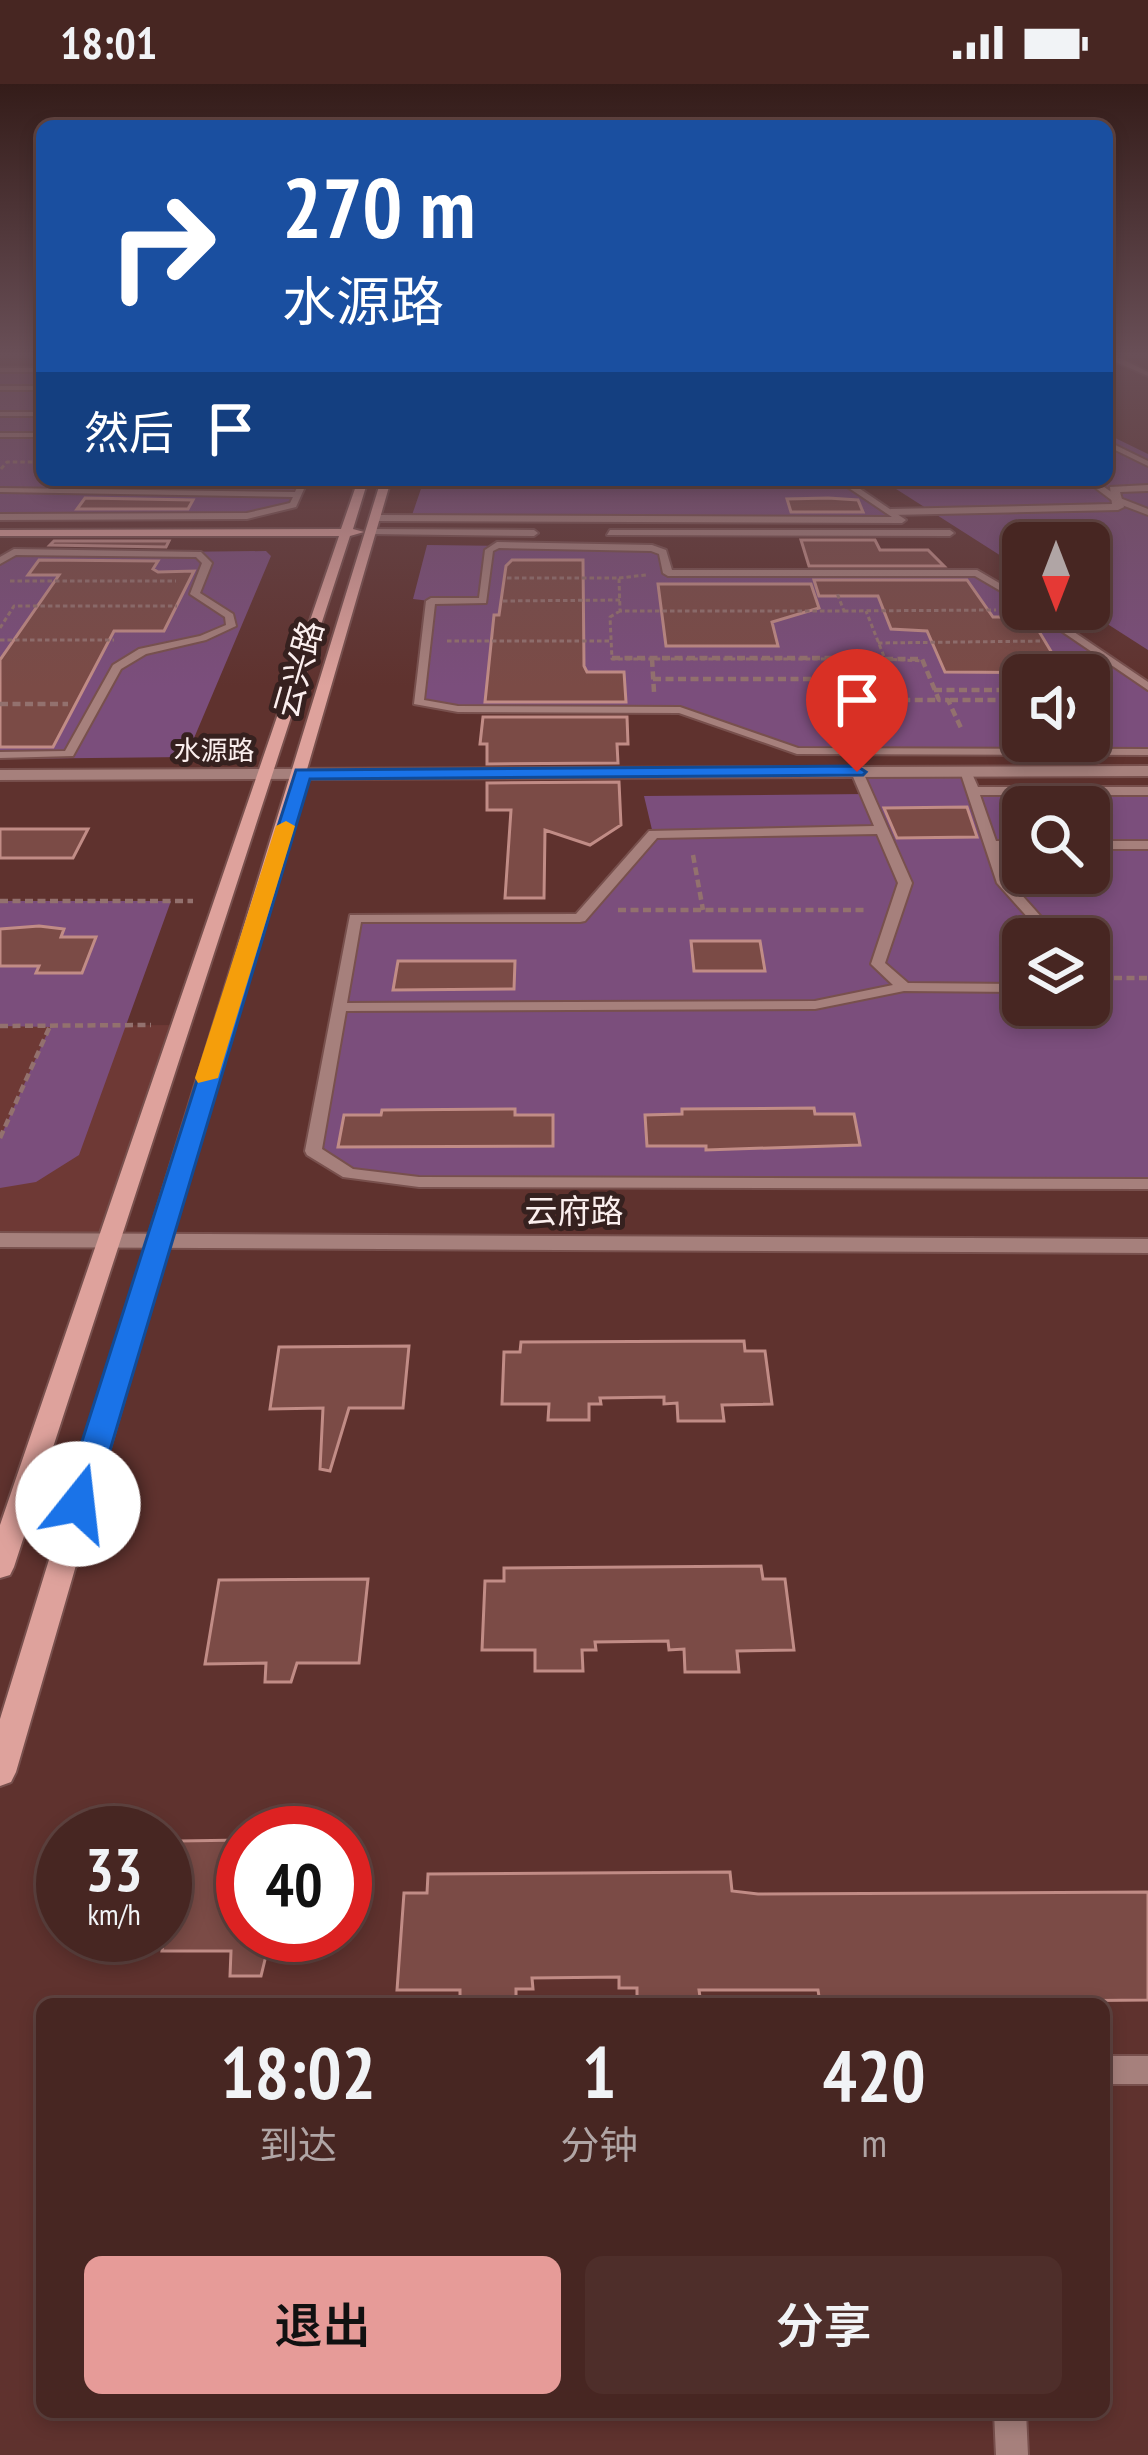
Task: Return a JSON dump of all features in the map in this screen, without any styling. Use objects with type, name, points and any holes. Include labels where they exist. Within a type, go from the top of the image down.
[{"type":"street","name":"云兴路","points":[[0,1567],[346,532],[375,486]]},
{"type":"street","name":"云兴路","points":[[0,1772],[156,1240],[302,774],[373,525],[377,486]]},
{"type":"street","points":[[891,512],[1118,507],[1115,494],[1148,488]]},
{"type":"street","points":[[0,533],[346,532],[373,525]]},
{"type":"street","name":"水源路","points":[[0,775],[1148,771]]},
{"type":"street","name":"云府路","points":[[0,1240],[1148,1246]]},
{"type":"lane","points":[[2,495],[172,486]]},
{"type":"lane","points":[[202,486],[298,495]]},
{"type":"lane","points":[[0,517],[247,516],[293,505],[302,486]]},
{"type":"lane","points":[[373,525],[902,520],[850,486]]},
{"type":"lane","points":[[1100,486],[1148,512]]},
{"type":"lane","points":[[373,525],[681,533],[950,533]]},
{"type":"lane","points":[[681,533],[687,573]]},
{"type":"lane","points":[[1002,588],[976,573],[668,573],[663,552],[652,548],[497,545],[489,550],[483,601],[431,602],[416,692],[418,702],[428,707],[693,713],[796,751],[1148,752]]},
{"type":"lane","points":[[0,562],[14,552],[184,551],[206,560],[195,594],[230,616],[231,626],[206,640],[153,648],[117,668],[69,754],[0,754]]},
{"type":"lane","points":[[1065,630],[1148,687]]},
{"type":"lane","points":[[967,771],[1004,883],[1035,918]]},
{"type":"lane","points":[[857,772],[905,883],[878,964],[904,987]]},
{"type":"lane","points":[[973,791],[1148,791]]},
{"type":"lane","points":[[882,830],[653,834],[580,918],[355,918],[313,1151],[350,1173],[419,1182],[1148,1184]]},
{"type":"lane","points":[[992,845],[1002,845]]},
{"type":"lane","points":[[1110,845],[1148,845]]},
{"type":"lane","points":[[339,1007],[815,1005],[904,987],[1002,988]]},
{"type":"lane","points":[[1110,2070],[1148,2070]]},
{"type":"lane","points":[[1010,2418],[1012,2455]]},
{"type":"path","points":[[0,581],[198,581]]},
{"type":"path","points":[[483,601],[620,600]]},
{"type":"path","points":[[0,628],[14,606],[215,606]]},
{"type":"path","points":[[844,610],[1002,610]]},
{"type":"path","points":[[866,610],[884,659]]},
{"type":"path","points":[[620,611],[610,617],[613,659],[922,659],[939,700]]},
{"type":"path","points":[[0,640],[157,640],[153,648]]},
{"type":"path","points":[[424,641],[611,641]]},
{"type":"path","points":[[878,643],[1081,641]]},
{"type":"path","points":[[652,659],[656,709]]},
{"type":"path","points":[[833,659],[845,700],[1002,700]]},
{"type":"path","points":[[653,679],[839,679]]},
{"type":"path","points":[[934,690],[1002,690]]},
{"type":"path","points":[[948,700],[971,751]]},
{"type":"path","points":[[0,704],[97,704]]},
{"type":"path","points":[[692,848],[703,910]]},
{"type":"path","points":[[0,901],[221,901]]},
{"type":"path","points":[[587,910],[896,910]]},
{"type":"path","points":[[1110,978],[1148,978]]},
{"type":"path","points":[[0,1026],[179,1025]]},
{"type":"path","points":[[0,1138],[50,1026]]},
{"type":"shaded area","points":[[0,465],[36,465],[36,486],[301,486],[293,505],[247,516],[0,517]]},
{"type":"shaded area","points":[[1113,465],[1148,465],[1148,650],[1110,626],[1110,522],[1002,522],[1002,557],[891,486],[1113,486]]},
{"type":"shaded area","points":[[422,486],[850,486],[902,520],[411,518]]},
{"type":"shaded area","points":[[427,545],[652,548],[663,552],[667,573],[977,573],[1002,590],[1002,630],[1062,630],[1098,654],[1002,654],[1002,752],[797,751],[680,710],[428,707],[418,702],[430,601],[413,599]]},
{"type":"shaded area","points":[[266,551],[271,556],[186,757],[0,759],[0,562],[6,554]]},
{"type":"shaded area","points":[[1110,662],[1148,687],[1148,752],[1110,752]]},
{"type":"shaded area","points":[[966,771],[974,791],[1002,791],[1002,894],[1110,894],[1110,791],[1148,791],[1148,1182],[419,1182],[349,1173],[313,1151],[355,918],[580,918],[653,834],[644,796],[866,794],[857,772]]},
{"type":"shaded area","points":[[0,901],[171,901],[79,1155],[36,1182],[0,1188],[0,1138],[50,1027],[0,1026]]},
{"type":"shaded area","points":[[179,1025],[106,1240],[0,1240],[0,1026]]},
{"type":"building","points":[[85,498],[193,500],[188,509],[77,509]]},
{"type":"building","points":[[787,499],[858,500],[863,512],[791,512]]},
{"type":"building","points":[[801,540],[875,540],[880,550],[928,550],[944,566],[809,566]]},
{"type":"building","points":[[54,541],[169,541],[166,547],[50,545]]},
{"type":"building","points":[[39,560],[158,561],[153,569],[158,572],[194,571],[164,631],[114,631],[53,747],[0,747],[0,660],[59,575],[28,575]]},
{"type":"building","points":[[512,560],[583,560],[584,666],[587,672],[624,672],[626,702],[485,702],[494,615],[499,615],[506,566]]},
{"type":"building","points":[[814,580],[967,580],[993,617],[1002,617],[1002,630],[1038,630],[1053,654],[1002,654],[1002,672],[945,672],[927,631],[891,629],[878,596],[819,596]]},
{"type":"building","points":[[658,584],[811,584],[819,608],[772,622],[778,646],[666,646]]},
{"type":"building","points":[[483,717],[627,717],[628,744],[617,744],[618,763],[487,764],[487,744],[480,744]]},
{"type":"building","points":[[619,782],[621,825],[590,845],[545,830],[544,898],[505,898],[511,810],[487,810],[487,783]]},
{"type":"building","points":[[967,807],[977,837],[897,838],[884,808]]},
{"type":"building","points":[[0,829],[88,829],[73,858],[0,858]]},
{"type":"building","points":[[0,929],[64,929],[61,937],[96,937],[82,973],[36,973],[39,966],[0,966]]},
{"type":"building","points":[[691,941],[760,941],[765,971],[694,971]]},
{"type":"building","points":[[398,961],[515,961],[514,989],[393,990]]},
{"type":"building","points":[[814,1108],[815,1114],[854,1114],[860,1145],[706,1150],[706,1146],[647,1146],[645,1115],[682,1114],[682,1109]]},
{"type":"building","points":[[515,1109],[515,1115],[553,1115],[553,1146],[338,1147],[344,1115],[381,1115],[382,1110]]},
{"type":"building","points":[[744,1341],[745,1351],[765,1351],[772,1404],[722,1405],[724,1421],[678,1421],[677,1403],[664,1404],[664,1397],[600,1398],[601,1404],[589,1404],[589,1420],[548,1420],[549,1404],[502,1404],[504,1352],[520,1352],[521,1342]]},
{"type":"building","points":[[409,1346],[403,1408],[349,1408],[330,1471],[320,1469],[323,1408],[270,1409],[279,1347]]},
{"type":"building","points":[[761,1566],[763,1579],[785,1579],[794,1650],[737,1651],[739,1672],[685,1672],[684,1649],[669,1650],[668,1641],[595,1642],[596,1650],[582,1650],[583,1671],[535,1671],[535,1650],[482,1650],[485,1581],[504,1581],[504,1568]]},
{"type":"building","points":[[368,1579],[359,1663],[297,1663],[291,1682],[265,1682],[266,1663],[205,1664],[219,1580]]},
{"type":"building","points":[[216,1840],[216,1951],[192,1951],[192,1841]]},
{"type":"building","points":[[730,1872],[732,1891],[758,1894],[1148,1892],[1148,2000],[819,1998],[818,1990],[699,1990],[700,1998],[637,1998],[637,1988],[619,1988],[619,1977],[532,1978],[533,1989],[516,1989],[516,1998],[460,1998],[460,1990],[397,1990],[404,1893],[427,1893],[428,1874]]},
{"type":"building","points":[[231,1962],[264,1962],[261,1976],[230,1976]]},
{"type":"slow traffic","points":[[207,1078],[286,826]]},
{"type":"route","points":[[78,1504],[302,774],[857,772]]}]
